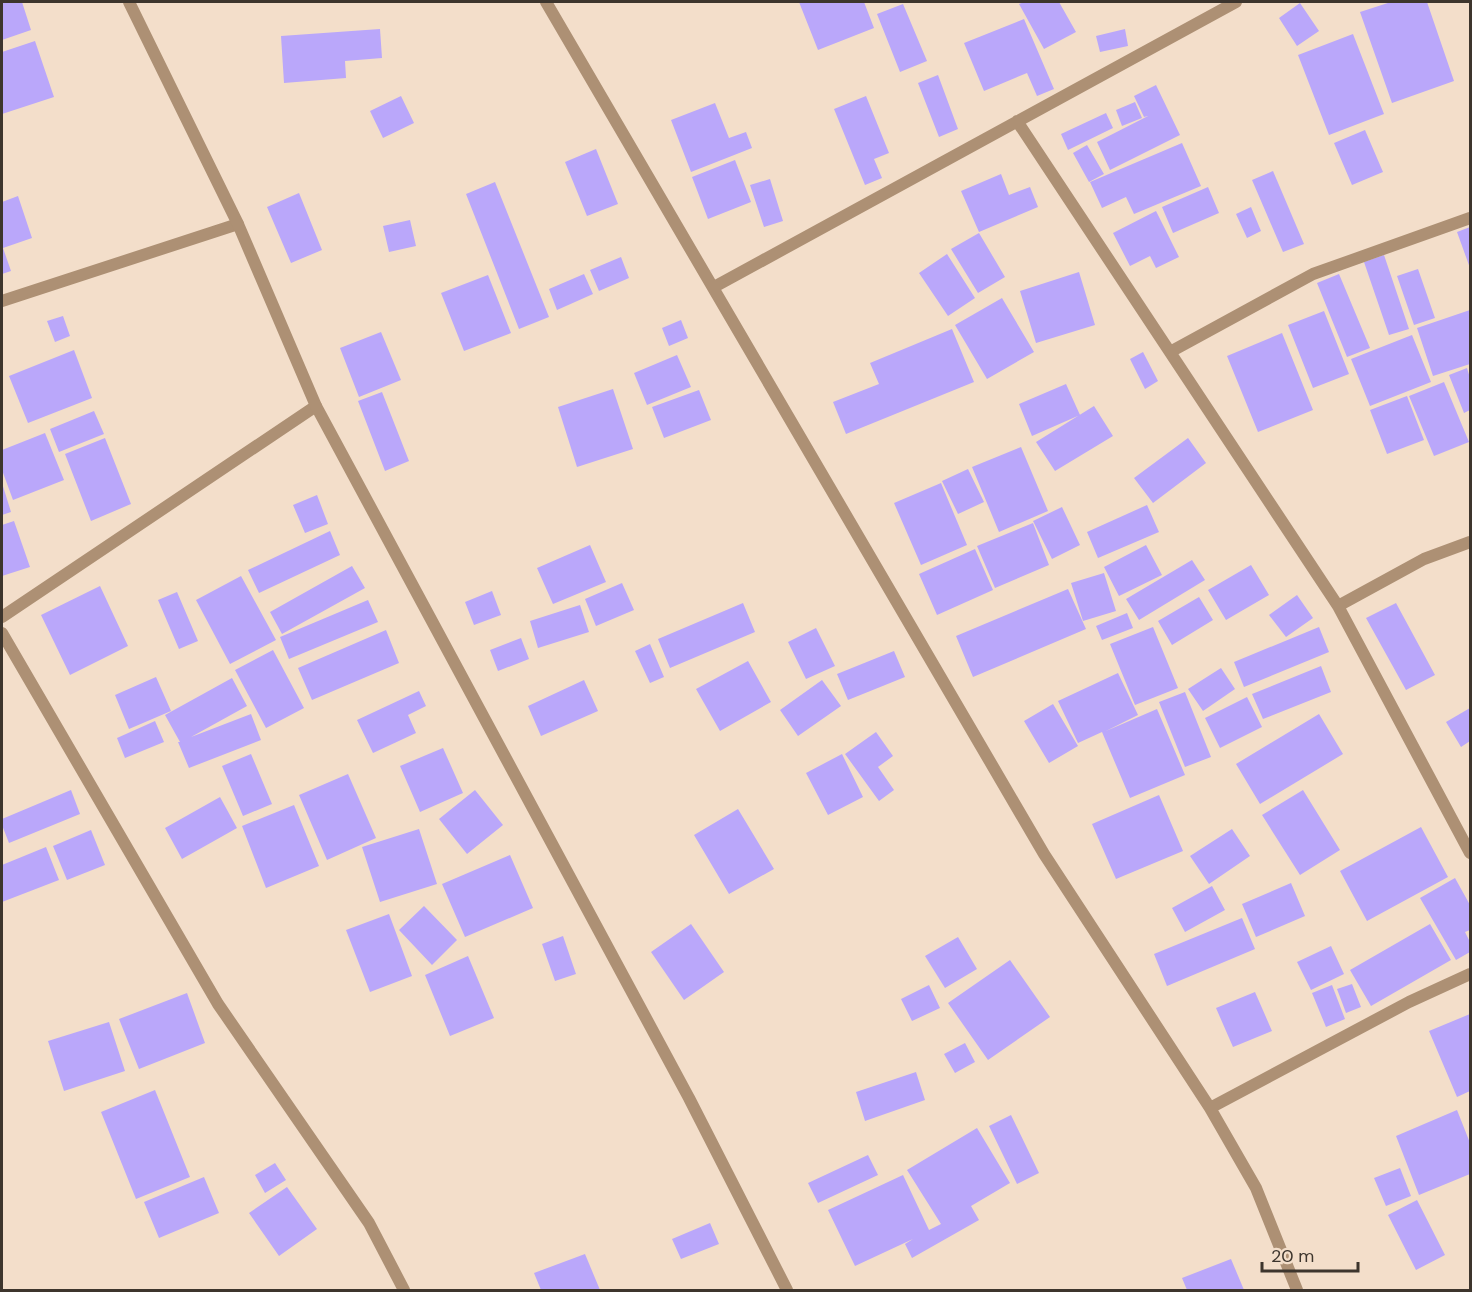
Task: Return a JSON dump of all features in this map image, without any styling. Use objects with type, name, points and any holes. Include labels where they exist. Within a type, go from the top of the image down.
[{"type":"street","points":[[129,2],[238,224],[316,406],[683,1088],[787,1290]]},
{"type":"street","points":[[546,2],[1044,854],[1210,1108],[1256,1188],[1297,1290]]},
{"type":"street","points":[[714,287],[1236,2]]},
{"type":"street","points":[[1017,121],[1338,606],[1470,853]]},
{"type":"street","points":[[1170,352],[1313,274],[1470,218]]},
{"type":"street","points":[[2,301],[238,224]]},
{"type":"street","points":[[2,617],[316,406]]},
{"type":"street","points":[[1338,606],[1424,559],[1470,542]]},
{"type":"street","points":[[2,633],[218,1004],[369,1223],[404,1290]]},
{"type":"street","points":[[1210,1108],[1409,1002],[1470,974]]},
{"type":"building","points":[[2,2],[22,2],[31,30],[2,40]]},
{"type":"building","points":[[799,2],[864,2],[874,28],[818,50]]},
{"type":"building","points":[[1059,2],[1076,32],[1044,49],[1019,4]]},
{"type":"building","points":[[1391,2],[1427,2],[1454,81],[1392,103],[1360,12]]},
{"type":"building","points":[[1300,3],[1319,31],[1297,46],[1279,18]]},
{"type":"building","points":[[903,4],[927,61],[900,72],[877,14]]},
{"type":"building","points":[[1024,19],[1054,89],[1037,96],[1027,73],[984,91],[964,43]]},
{"type":"building","points":[[380,29],[382,58],[345,61],[346,78],[284,83],[281,36]]},
{"type":"building","points":[[1125,29],[1128,46],[1100,52],[1096,36]]},
{"type":"building","points":[[1353,34],[1384,114],[1329,135],[1298,55]]},
{"type":"building","points":[[35,41],[54,97],[2,114],[2,52]]},
{"type":"building","points":[[938,75],[958,129],[939,137],[918,83]]},
{"type":"building","points":[[1156,85],[1180,135],[1110,170],[1097,142],[1148,116],[1144,117],[1134,96]]},
{"type":"building","points":[[401,96],[414,123],[383,138],[370,111]]},
{"type":"building","points":[[866,96],[889,153],[874,159],[882,178],[865,185],[834,109]]},
{"type":"building","points":[[1135,102],[1142,118],[1122,126],[1116,110]]},
{"type":"building","points":[[715,103],[729,138],[746,132],[752,148],[691,172],[671,120]]},
{"type":"building","points":[[1106,113],[1113,128],[1068,150],[1061,134]]},
{"type":"building","points":[[1365,130],[1383,172],[1352,185],[1334,143]]},
{"type":"building","points":[[1182,143],[1201,186],[1134,214],[1126,197],[1102,208],[1090,182]]},
{"type":"building","points":[[1087,145],[1104,174],[1089,182],[1073,153]]},
{"type":"building","points":[[596,149],[618,204],[587,216],[565,162]]},
{"type":"building","points":[[735,160],[751,202],[708,219],[692,177]]},
{"type":"building","points":[[1273,171],[1304,244],[1283,252],[1252,180]]},
{"type":"building","points":[[1001,174],[1009,195],[1030,187],[1038,207],[979,232],[961,191]]},
{"type":"building","points":[[770,179],[783,221],[764,227],[750,185]]},
{"type":"building","points":[[495,182],[549,317],[519,329],[466,194]]},
{"type":"building","points":[[1208,187],[1219,213],[1173,233],[1162,207]]},
{"type":"building","points":[[299,193],[322,250],[291,263],[267,207]]},
{"type":"building","points":[[18,196],[32,238],[3,248],[11,271],[2,274],[2,202]]},
{"type":"building","points":[[1251,207],[1261,231],[1247,238],[1236,214]]},
{"type":"building","points":[[1156,211],[1179,257],[1156,268],[1150,256],[1130,266],[1113,233]]},
{"type":"building","points":[[410,220],[416,246],[389,252],[383,226]]},
{"type":"building","points":[[1470,227],[1470,268],[1457,232]]},
{"type":"building","points":[[979,233],[1005,277],[978,293],[951,249]]},
{"type":"building","points":[[947,254],[975,298],[948,316],[919,273]]},
{"type":"building","points":[[1384,255],[1409,329],[1389,335],[1364,262]]},
{"type":"building","points":[[621,257],[629,278],[599,291],[590,270]]},
{"type":"building","points":[[1418,269],[1435,318],[1414,325],[1397,276]]},
{"type":"building","points":[[1079,272],[1095,325],[1036,343],[1020,291]]},
{"type":"building","points":[[584,274],[593,294],[557,310],[549,289]]},
{"type":"building","points":[[1339,274],[1370,348],[1347,357],[1317,283]]},
{"type":"building","points":[[488,275],[511,333],[464,351],[441,293]]},
{"type":"building","points":[[1002,298],[1034,352],[987,379],[955,325]]},
{"type":"building","points":[[1470,310],[1470,364],[1433,376],[1417,328]]},
{"type":"building","points":[[1324,311],[1349,374],[1313,388],[1288,325]]},
{"type":"building","points":[[63,316],[70,336],[55,342],[47,321]]},
{"type":"building","points":[[681,320],[688,338],[669,346],[662,328]]},
{"type":"building","points":[[952,329],[974,382],[846,434],[833,402],[879,384],[870,363]]},
{"type":"building","points":[[381,332],[401,380],[359,397],[340,348]]},
{"type":"building","points":[[1282,333],[1313,410],[1258,432],[1227,356]]},
{"type":"building","points":[[1412,335],[1431,382],[1370,406],[1351,359]]},
{"type":"building","points":[[74,350],[92,398],[28,423],[9,376]]},
{"type":"building","points":[[1143,352],[1158,381],[1145,389],[1130,359]]},
{"type":"building","points":[[677,355],[691,387],[647,405],[634,373]]},
{"type":"building","points":[[1467,368],[1470,378],[1470,410],[1464,413],[1449,375]]},
{"type":"building","points":[[1444,382],[1469,442],[1434,456],[1409,396]]},
{"type":"building","points":[[1066,384],[1080,415],[1032,436],[1019,404]]},
{"type":"building","points":[[613,389],[633,449],[577,467],[558,407]]},
{"type":"building","points":[[699,390],[711,420],[664,438],[652,407]]},
{"type":"building","points":[[382,392],[409,461],[385,471],[358,401]]},
{"type":"building","points":[[1407,396],[1424,440],[1387,454],[1370,410]]},
{"type":"building","points":[[1094,406],[1113,436],[1055,471],[1036,442]]},
{"type":"building","points":[[94,411],[104,434],[59,452],[50,429]]},
{"type":"building","points":[[45,433],[64,480],[13,500],[2,470],[2,450]]},
{"type":"building","points":[[105,438],[131,504],[91,521],[65,454]]},
{"type":"building","points":[[1188,438],[1206,463],[1153,503],[1134,478]]},
{"type":"building","points":[[1021,447],[1048,511],[999,532],[972,467]]},
{"type":"building","points":[[968,469],[984,502],[958,514],[942,481]]},
{"type":"building","points":[[2,483],[11,512],[2,515]]},
{"type":"building","points":[[941,483],[967,545],[921,565],[894,503]]},
{"type":"building","points":[[317,495],[328,524],[305,533],[293,505]]},
{"type":"building","points":[[1147,505],[1159,532],[1098,558],[1087,532]]},
{"type":"building","points":[[1062,507],[1080,545],[1052,559],[1033,521]]},
{"type":"building","points":[[14,521],[30,567],[2,576],[2,525]]},
{"type":"building","points":[[1033,523],[1049,565],[995,588],[977,546]]},
{"type":"building","points":[[330,531],[340,555],[259,593],[248,570]]},
{"type":"building","points":[[590,545],[606,582],[553,604],[537,568]]},
{"type":"building","points":[[1146,545],[1162,575],[1119,596],[1104,567]]},
{"type":"building","points":[[975,549],[993,590],[937,615],[919,574]]},
{"type":"building","points":[[1192,560],[1205,580],[1139,620],[1126,599]]},
{"type":"building","points":[[1251,565],[1269,595],[1226,620],[1208,590]]},
{"type":"building","points":[[352,566],[365,588],[282,634],[270,612]]},
{"type":"building","points":[[1104,573],[1116,611],[1083,621],[1071,583]]},
{"type":"building","points":[[241,576],[276,640],[230,664],[196,600]]},
{"type":"building","points":[[622,583],[634,610],[596,626],[585,599]]},
{"type":"building","points":[[100,586],[128,646],[70,675],[41,615]]},
{"type":"building","points":[[1068,589],[1086,629],[973,677],[956,636]]},
{"type":"building","points":[[492,591],[501,615],[474,625],[465,602]]},
{"type":"building","points":[[177,592],[198,641],[179,649],[158,600]]},
{"type":"building","points":[[1297,595],[1313,618],[1286,637],[1269,615]]},
{"type":"building","points":[[1199,597],[1213,620],[1172,645],[1158,621]]},
{"type":"building","points":[[368,600],[378,622],[289,659],[280,637]]},
{"type":"building","points":[[743,603],[755,632],[670,668],[658,639]]},
{"type":"building","points":[[1396,603],[1435,675],[1406,690],[1366,618]]},
{"type":"building","points":[[580,605],[589,632],[538,648],[530,621]]},
{"type":"building","points":[[1127,613],[1133,628],[1102,640],[1096,626]]},
{"type":"building","points":[[1153,627],[1178,688],[1135,705],[1110,644]]},
{"type":"building","points":[[1319,627],[1329,652],[1244,687],[1234,662]]},
{"type":"building","points":[[816,628],[835,666],[806,679],[788,642]]},
{"type":"building","points":[[386,630],[399,663],[312,700],[298,668]]},
{"type":"building","points":[[521,638],[529,659],[498,671],[490,650]]},
{"type":"building","points":[[650,644],[664,677],[650,683],[635,651]]},
{"type":"building","points":[[273,650],[304,708],[266,728],[235,670]]},
{"type":"building","points":[[894,651],[905,677],[848,700],[837,674]]},
{"type":"building","points":[[748,661],[771,702],[720,731],[696,689]]},
{"type":"building","points":[[1321,666],[1331,692],[1263,719],[1252,694]]},
{"type":"building","points":[[1221,668],[1235,689],[1203,711],[1188,689]]},
{"type":"building","points":[[1118,673],[1138,715],[1106,731],[1157,709],[1185,775],[1130,798],[1102,732],[1078,743],[1058,701]]},
{"type":"building","points":[[156,677],[171,711],[129,729],[115,695]]},
{"type":"building","points":[[232,678],[247,706],[191,737],[251,714],[261,740],[189,768],[178,742],[180,742],[165,715]]},
{"type":"building","points":[[584,680],[598,711],[541,736],[528,706]]},
{"type":"building","points":[[822,680],[841,706],[798,736],[780,710]]},
{"type":"building","points":[[419,691],[426,706],[408,715],[416,733],[373,753],[357,720]]},
{"type":"building","points":[[1185,692],[1211,757],[1185,767],[1159,702]]},
{"type":"building","points":[[1247,697],[1262,727],[1220,748],[1205,718]]},
{"type":"building","points":[[1053,704],[1078,746],[1049,763],[1024,721]]},
{"type":"building","points":[[1470,708],[1470,741],[1461,747],[1446,722]]},
{"type":"building","points":[[1319,714],[1343,754],[1260,804],[1236,764]]},
{"type":"building","points":[[155,721],[164,742],[125,758],[117,738]]},
{"type":"building","points":[[876,732],[893,756],[878,767],[894,790],[879,801],[845,754]]},
{"type":"building","points":[[443,748],[463,793],[420,812],[400,766]]},
{"type":"building","points":[[251,754],[272,804],[243,816],[222,766]]},
{"type":"building","points":[[842,754],[863,797],[828,815],[806,773]]},
{"type":"building","points":[[348,774],[376,838],[327,860],[299,795]]},
{"type":"building","points":[[71,790],[80,814],[9,843],[2,819]]},
{"type":"building","points":[[475,790],[503,825],[467,854],[439,819]]},
{"type":"building","points":[[1303,790],[1340,850],[1300,875],[1262,815]]},
{"type":"building","points":[[1159,795],[1183,851],[1116,879],[1092,824]]},
{"type":"building","points":[[220,797],[237,828],[182,859],[165,828]]},
{"type":"building","points":[[294,805],[319,866],[266,888],[242,826]]},
{"type":"building","points":[[738,809],[774,869],[729,894],[694,835]]},
{"type":"building","points":[[1421,827],[1448,877],[1367,921],[1340,871]]},
{"type":"building","points":[[419,829],[437,884],[380,902],[362,847]]},
{"type":"building","points":[[1232,829],[1250,856],[1209,884],[1190,856]]},
{"type":"building","points":[[91,830],[105,865],[67,880],[53,846]]},
{"type":"building","points":[[46,847],[59,880],[2,902],[2,865]]},
{"type":"building","points":[[510,855],[533,908],[465,937],[442,884]]},
{"type":"building","points":[[1455,878],[1470,905],[1470,930],[1465,932],[1470,942],[1470,952],[1456,960],[1420,898]]},
{"type":"building","points":[[1291,883],[1305,916],[1256,937],[1242,904]]},
{"type":"building","points":[[1212,886],[1225,910],[1185,932],[1172,908]]},
{"type":"building","points":[[424,906],[457,940],[432,965],[399,930]]},
{"type":"building","points":[[389,914],[412,976],[370,992],[346,930]]},
{"type":"building","points":[[1242,918],[1255,949],[1167,986],[1154,954]]},
{"type":"building","points":[[691,924],[724,972],[684,1000],[651,952]]},
{"type":"building","points":[[1430,924],[1451,960],[1371,1006],[1350,970]]},
{"type":"building","points":[[563,936],[576,974],[555,981],[542,944]]},
{"type":"building","points":[[958,937],[977,969],[945,988],[925,956]]},
{"type":"building","points":[[1331,946],[1344,974],[1311,990],[1297,962]]},
{"type":"building","points":[[468,956],[494,1018],[450,1036],[425,975]]},
{"type":"building","points":[[1010,960],[1050,1017],[988,1060],[948,1003]]},
{"type":"building","points":[[1352,984],[1361,1007],[1346,1013],[1337,989]]},
{"type":"building","points":[[929,985],[940,1008],[912,1021],[901,999]]},
{"type":"building","points":[[1332,985],[1345,1019],[1326,1027],[1312,993]]},
{"type":"building","points":[[1255,992],[1272,1031],[1233,1047],[1216,1008]]},
{"type":"building","points":[[187,993],[205,1043],[139,1069],[119,1019]]},
{"type":"building","points":[[1470,1014],[1470,1091],[1457,1097],[1429,1031]]},
{"type":"building","points":[[109,1022],[125,1071],[64,1091],[48,1041]]},
{"type":"building","points":[[965,1043],[975,1062],[955,1073],[944,1054]]},
{"type":"building","points":[[916,1072],[925,1100],[865,1121],[856,1092]]},
{"type":"building","points":[[155,1090],[190,1177],[136,1199],[101,1112]]},
{"type":"building","points":[[1457,1110],[1470,1143],[1470,1174],[1419,1195],[1396,1136]]},
{"type":"building","points":[[1011,1115],[1039,1173],[1017,1184],[989,1126]]},
{"type":"building","points":[[977,1128],[1010,1183],[971,1206],[979,1220],[912,1258],[905,1244],[913,1239],[855,1266],[828,1210],[903,1175],[929,1230],[941,1224],[907,1170]]},
{"type":"building","points":[[868,1155],[878,1175],[818,1203],[808,1183]]},
{"type":"building","points":[[275,1163],[286,1180],[265,1193],[255,1175]]},
{"type":"building","points":[[1400,1168],[1411,1196],[1386,1206],[1374,1178]]},
{"type":"building","points":[[204,1177],[219,1213],[159,1238],[144,1202]]},
{"type":"building","points":[[287,1187],[317,1229],[279,1256],[249,1213]]},
{"type":"building","points":[[1417,1200],[1445,1255],[1416,1270],[1388,1215]]},
{"type":"building","points":[[710,1223],[719,1244],[681,1259],[672,1239]]},
{"type":"building","points":[[585,1254],[600,1290],[541,1290],[534,1273]]},
{"type":"building","points":[[1231,1259],[1244,1290],[1187,1290],[1182,1278]]}]
